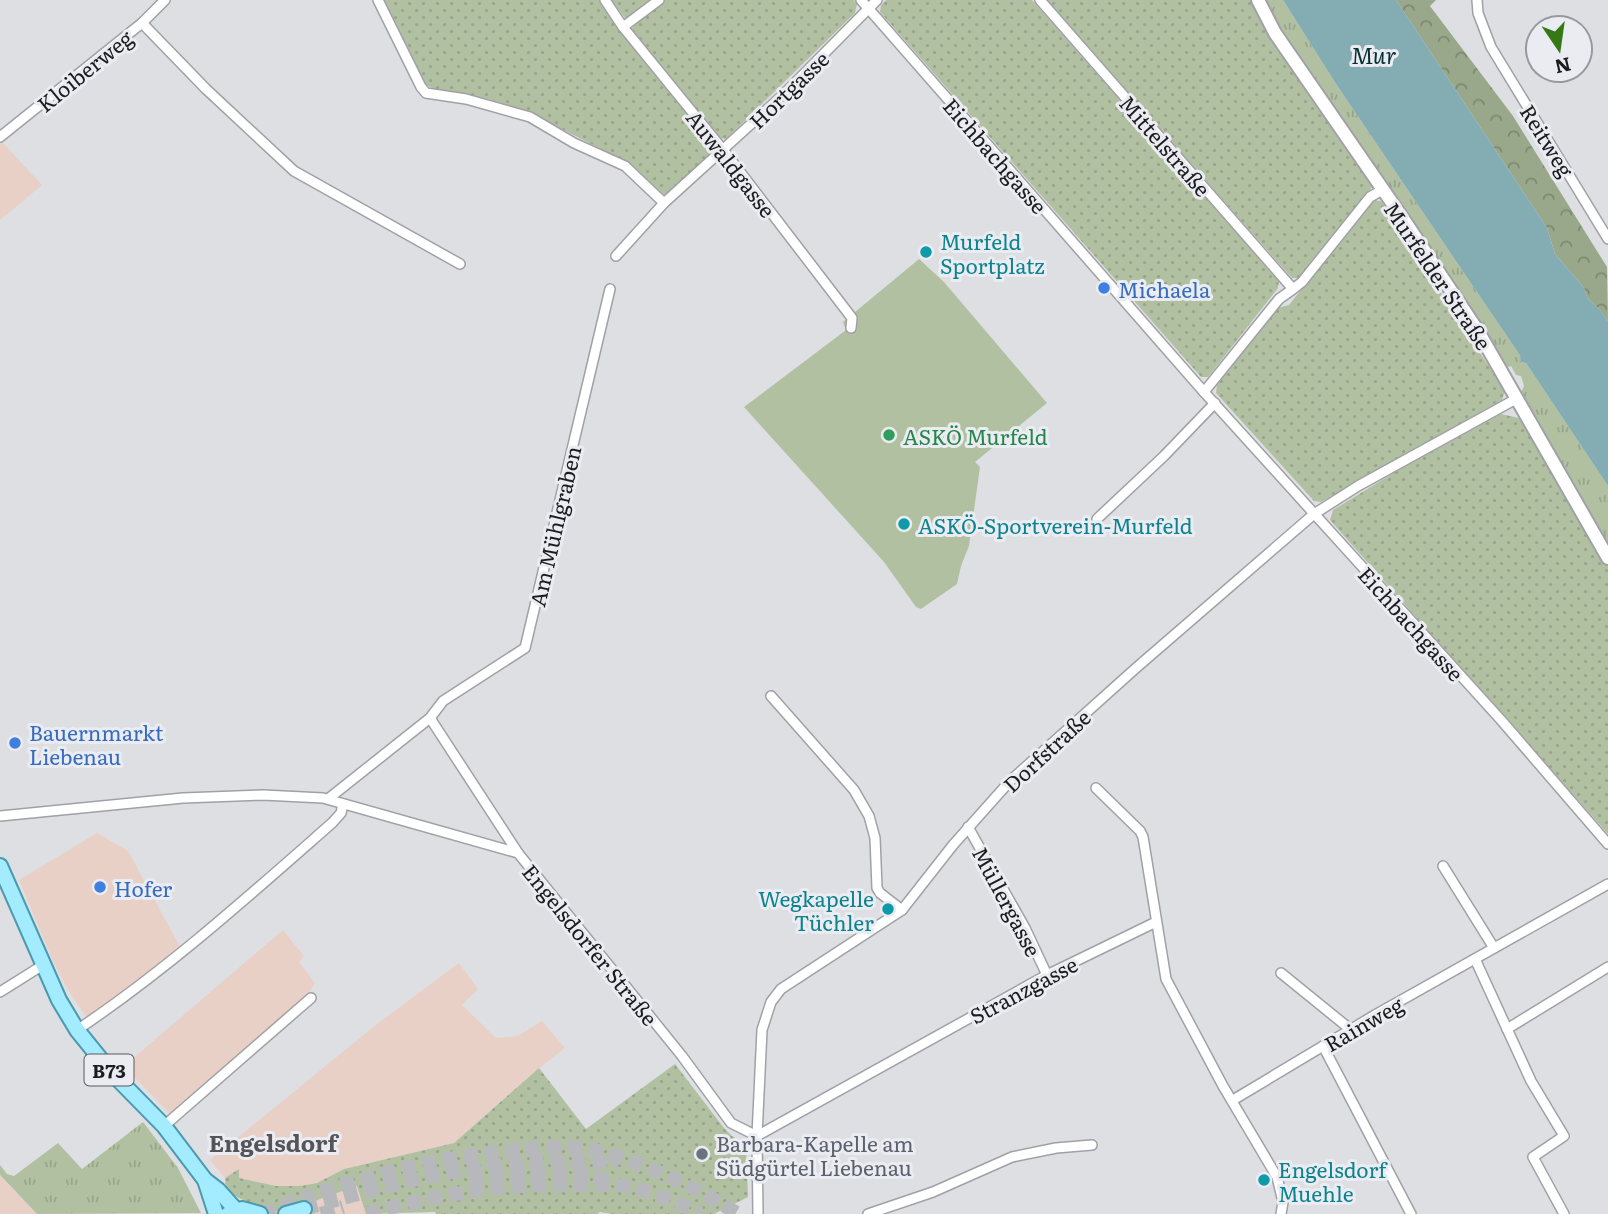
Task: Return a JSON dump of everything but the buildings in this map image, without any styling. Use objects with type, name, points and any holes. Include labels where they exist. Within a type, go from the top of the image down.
[{"type":"main road","name":"B73","points":[[0,866],[59,1000],[83,1026],[111,1072],[164,1126],[205,1180],[218,1190],[232,1212],[250,1210],[260,1214]]},
{"type":"main road","name":"B73","points":[[205,1180],[216,1214]]},
{"type":"main road","points":[[286,1214],[304,1209]]},
{"type":"street","name":"Kloiberweg","points":[[0,137],[142,23],[165,0]]},
{"type":"street","points":[[378,0],[421,88],[426,93],[466,99],[530,117],[574,143],[625,166],[664,204],[617,256]]},
{"type":"street","name":"Auwaldgasse","points":[[605,0],[623,27],[724,151],[852,318],[851,328]]},
{"type":"street","points":[[623,27],[659,0]]},
{"type":"street","name":"Eichbachgasse","points":[[861,0],[1204,392],[1501,720],[1608,844]]},
{"type":"street","name":"Hortgasse","points":[[664,204],[784,94],[877,0]]},
{"type":"street","name":"Mittelstraße","points":[[1040,0],[1293,289]]},
{"type":"street","name":"Murfelder Straße","points":[[1258,0],[1275,33],[1478,331],[1608,558]]},
{"type":"street","name":"Reitweg","points":[[1477,0],[1478,13],[1491,47],[1608,239]]},
{"type":"street","points":[[142,23],[206,89],[293,171],[460,264]]},
{"type":"street","points":[[1204,392],[1279,299],[1302,282],[1370,197],[1382,190]]},
{"type":"street","name":"Am Mühlgraben","points":[[328,799],[430,718],[443,701],[525,648],[610,289]]},
{"type":"street","name":"Dorfstraße","points":[[758,1214],[757,1136],[762,1030],[771,1002],[781,989],[902,910],[968,827],[1010,781],[1314,514],[1358,486],[1516,399]]},
{"type":"street","points":[[1097,519],[1215,403]]},
{"type":"street","points":[[771,696],[854,790],[873,827],[877,888],[902,910]]},
{"type":"street","points":[[430,718],[518,853]]},
{"type":"street","points":[[1096,788],[1140,831],[1166,979],[1278,1181],[1283,1202],[1282,1214]]},
{"type":"street","name":"Engelsdorfer Straße","points":[[0,816],[183,798],[263,795],[328,799],[518,853],[682,1056],[732,1123],[757,1136]]},
{"type":"street","points":[[83,1026],[221,920],[332,823],[341,813],[343,804]]},
{"type":"street","name":"Müllergasse","points":[[968,827],[1025,928],[1047,975]]},
{"type":"street","points":[[1443,866],[1494,948]]},
{"type":"street","name":"Rainweg","points":[[1233,1100],[1350,1029],[1608,884]]},
{"type":"street","name":"Stranzgasse","points":[[757,1136],[1047,975],[1156,922]]},
{"type":"street","points":[[1475,959],[1531,1081],[1564,1136],[1532,1157],[1564,1214]]},
{"type":"street","points":[[0,992],[43,965]]},
{"type":"street","points":[[1507,1029],[1608,967]]},
{"type":"street","points":[[1281,973],[1350,1029]]},
{"type":"street","points":[[164,1126],[311,998]]},
{"type":"street","points":[[1323,1046],[1411,1214]]},
{"type":"street","points":[[868,1214],[933,1192],[1013,1157],[1092,1144]]},
{"type":"shaded area","points":[[2,142],[42,185],[0,220],[0,144]]},
{"type":"shaded area","points":[[97,833],[128,851],[180,947],[87,1018],[52,959],[19,880]]},
{"type":"shaded area","points":[[283,930],[304,956],[299,962],[315,983],[289,1013],[170,1114],[124,1066]]},
{"type":"shaded area","points":[[459,963],[478,989],[462,1005],[496,1038],[518,1036],[542,1021],[565,1048],[529,1076],[454,1143],[344,1169],[317,1183],[300,1186],[276,1186],[239,1178],[239,1170],[225,1178],[210,1160],[377,1024]]},
{"type":"shaded area","points":[[0,1175],[3,1179],[37,1214],[0,1214]]},
{"type":"shaded area","points":[[358,1186],[366,1214],[273,1214],[272,1211],[299,1205]]},
{"type":"green space","points":[[383,0],[600,0],[616,24],[717,149],[669,194],[663,194],[632,165],[529,112],[488,99],[434,89],[424,84]]},
{"type":"green space","points":[[611,0],[656,0],[631,18],[625,18]]},
{"type":"green space","points":[[663,0],[854,0],[857,4],[855,13],[726,139],[720,138],[632,29],[639,18]]},
{"type":"green space","points":[[886,0],[1032,0],[1279,281],[1278,288],[1208,377],[1201,377],[880,12],[881,5]]},
{"type":"green space","points":[[1045,0],[1251,0],[1372,187],[1299,278],[1292,278]]},
{"type":"green space","points":[[1264,0],[1283,0],[1336,84],[1521,357],[1520,362],[1526,363],[1608,486],[1608,550],[1520,395],[1524,386],[1521,376],[1516,375],[1511,366],[1505,368]]},
{"type":"green space","points":[[1396,0],[1436,0],[1430,6],[1513,116],[1607,267],[1608,321],[1555,254],[1547,228]]},
{"type":"green space","points":[[1372,200],[1381,201],[1505,391],[1502,400],[1321,502],[1314,501],[1216,393],[1217,385],[1277,308],[1289,305]]},
{"type":"green space","name":"ASKÖ Murfeld","points":[[919,259],[944,282],[1047,403],[975,462],[980,467],[969,546],[957,584],[921,609],[916,607],[884,562],[744,407],[846,330],[843,322]]},
{"type":"green space","points":[[1501,414],[1519,418],[1608,564],[1608,834],[1330,520],[1333,510],[1400,469]]},
{"type":"green space","points":[[675,1064],[724,1128],[746,1145],[748,1197],[714,1214],[366,1214],[357,1186],[282,1212],[253,1204],[226,1191],[225,1178],[239,1169],[239,1178],[276,1186],[300,1186],[317,1183],[344,1169],[454,1143],[539,1068],[586,1129]]},
{"type":"green space","points":[[143,1122],[178,1168],[201,1213],[37,1214],[0,1175],[0,1165],[7,1174],[14,1176],[58,1143],[82,1169]]},
{"type":"water","name":"Mur","points":[[1283,0],[1396,0],[1547,228],[1555,254],[1608,321],[1608,486],[1526,363],[1520,362],[1521,357],[1336,84]]},
{"type":"tunnel","points":[[262,1214],[327,1190],[427,1163],[496,1152],[564,1147],[590,1149],[617,1156],[688,1186],[738,1214]]},
{"type":"tunnel","points":[[304,1209],[403,1182],[479,1167],[533,1162],[618,1162]]},
{"type":"tunnel","points":[[469,1178],[556,1172],[608,1181]]},
{"type":"tunnel","points":[[367,1214],[475,1191],[531,1185],[624,1186],[663,1197],[700,1214]]},
{"type":"tunnel","points":[[321,1214],[343,1207]]},
{"type":"place","name":"Murfeld Sportplatz","points":[[926,252]]},
{"type":"place","name":"Michaela","points":[[1104,288]]},
{"type":"place","name":"ASKÖ Murfeld","points":[[889,435]]},
{"type":"place","name":"ASKÖ-Sportverein-Murfeld","points":[[904,524]]},
{"type":"place","name":"Bauernmarkt Liebenau","points":[[15,743]]},
{"type":"place","name":"Hofer","points":[[100,887]]},
{"type":"place","name":"Wegkapelle Tüchler","points":[[888,909]]},
{"type":"place","name":"Barbara-Kapelle am Südgürtel Liebenau","points":[[702,1154]]},
{"type":"place","name":"Engelsdorf Muehle","points":[[1264,1180]]},
{"type":"district","name":"Engelsdorf","points":[[273,1142]]}]
